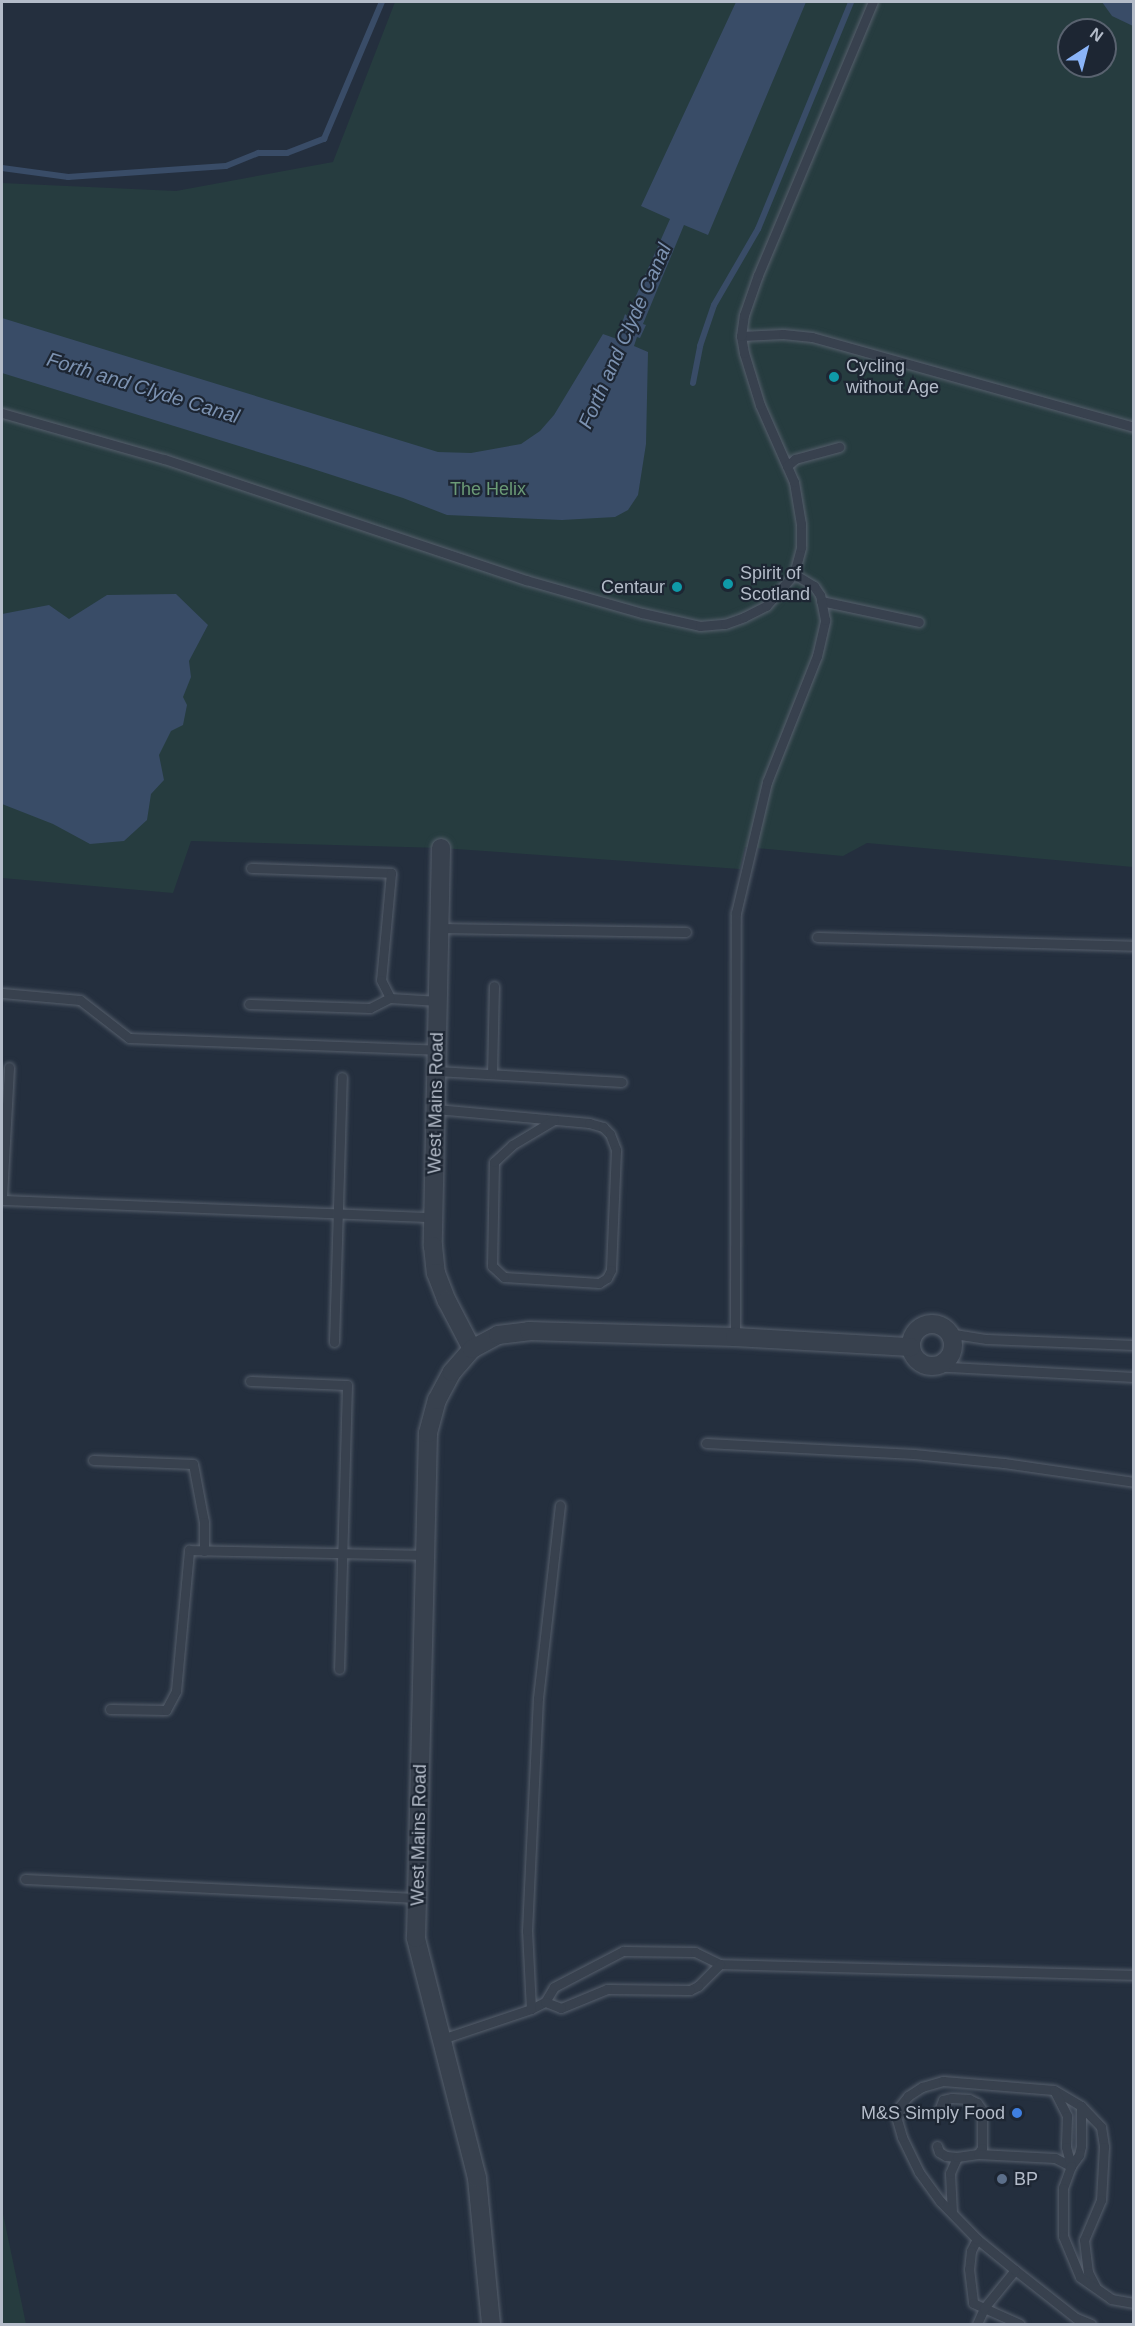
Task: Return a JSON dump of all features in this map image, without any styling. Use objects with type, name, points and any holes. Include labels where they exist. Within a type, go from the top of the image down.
[{"type":"street","name":"West Mains Road","points":[[441,848],[434,1217],[436,1273],[447,1301],[472,1349]]},
{"type":"street","points":[[926,1325],[939,1326],[948,1333],[952,1342],[952,1352],[943,1363],[931,1366],[918,1361],[911,1347],[915,1333],[926,1325]]},
{"type":"street","name":"West Mains Road","points":[[491,2325],[477,2178],[416,1938],[428,1433],[437,1400],[452,1372],[472,1349],[498,1335],[529,1331],[735,1337],[911,1347]]},
{"type":"lane","points":[[2,413],[164,459],[526,580],[642,613],[700,626],[725,624],[765,606],[794,574],[801,547],[801,524],[794,482],[760,405],[741,336],[744,315],[758,275],[873,2]]},
{"type":"lane","points":[[741,336],[783,334],[812,337],[1134,427]]},
{"type":"lane","points":[[787,466],[795,459],[839,447]]},
{"type":"lane","points":[[735,1337],[736,913],[767,782],[823,636],[825,620],[821,601],[814,586],[794,574]]},
{"type":"lane","points":[[821,601],[919,622]]},
{"type":"lane","points":[[251,868],[391,873],[381,980],[390,998]]},
{"type":"lane","points":[[439,928],[686,932]]},
{"type":"lane","points":[[818,937],[1134,946]]},
{"type":"lane","points":[[492,1074],[494,986]]},
{"type":"lane","points":[[2,993],[80,1000],[129,1038],[437,1050]]},
{"type":"lane","points":[[249,1004],[370,1008],[390,998],[438,1001]]},
{"type":"lane","points":[[9,1067],[2,1198],[434,1217]]},
{"type":"lane","points":[[436,1071],[622,1082]]},
{"type":"lane","points":[[334,1342],[342,1077]]},
{"type":"lane","points":[[436,1109],[589,1123],[603,1127],[610,1134],[616,1150],[610,1270],[607,1278],[593,1285],[504,1277],[492,1266],[494,1162],[512,1145],[554,1120]]},
{"type":"lane","points":[[948,1333],[987,1339],[1134,1345]]},
{"type":"lane","points":[[931,1366],[1134,1377]]},
{"type":"lane","points":[[250,1382],[347,1385],[339,1669]]},
{"type":"lane","points":[[706,1443],[914,1454],[1004,1463],[1134,1482]]},
{"type":"lane","points":[[93,1460],[193,1464],[204,1522],[204,1551]]},
{"type":"lane","points":[[531,2008],[527,1931],[537,1698],[560,1505]]},
{"type":"lane","points":[[110,1709],[166,1710],[176,1691],[189,1551],[426,1555]]},
{"type":"lane","points":[[25,1879],[417,1898]]},
{"type":"lane","points":[[442,2039],[545,2002],[554,1987],[623,1951],[695,1952],[720,1965],[1134,1975]]},
{"type":"lane","points":[[545,2002],[561,2008],[607,1989],[690,1989],[698,1986],[720,1965]]},
{"type":"lane","points":[[1091,2325],[1076,2318],[977,2239],[952,2213],[919,2172],[902,2137],[897,2119],[900,2106],[908,2096],[922,2087],[943,2081],[1054,2090],[1081,2106],[1101,2127],[1104,2146],[1101,2200],[1083,2240],[1088,2272],[1097,2290]]},
{"type":"lane","points":[[1054,2090],[1067,2116],[1066,2147],[1071,2166]]},
{"type":"lane","points":[[938,2113],[943,2100],[952,2098],[977,2103],[982,2110],[982,2148],[978,2154]]},
{"type":"lane","points":[[1081,2106],[1081,2146],[1063,2188],[1063,2236],[1080,2277],[1111,2300],[1134,2303]]},
{"type":"lane","points":[[937,2146],[939,2152],[946,2156],[978,2154],[1054,2158],[1071,2166]]},
{"type":"lane","points":[[952,2213],[950,2173],[957,2157]]},
{"type":"lane","points":[[977,2239],[971,2251],[969,2269],[973,2303],[1020,2325]]},
{"type":"lane","points":[[977,2325],[984,2308],[1015,2270]]},
{"type":"green space","name":"The Helix","points":[[395,2],[1133,2],[1133,867],[867,843],[843,856],[745,847],[740,869],[441,848],[191,841],[173,893],[2,878],[2,183],[176,191],[333,162]]},
{"type":"green space","points":[[2,2209],[26,2324],[2,2324]]},
{"type":"water","name":"Forth and Clyde Canal","points":[[736,2],[806,2],[708,235],[684,225],[643,324],[646,325],[640,338],[637,337],[634,346],[648,352],[646,444],[638,495],[628,510],[615,517],[562,520],[447,515],[403,498],[307,467],[2,373],[2,318],[438,452],[471,453],[521,444],[540,431],[554,415],[603,334],[617,339],[625,314],[627,316],[670,219],[641,206]]},
{"type":"water","points":[[1102,2],[1133,2],[1133,26],[1112,16]]},
{"type":"water","points":[[176,594],[208,625],[189,661],[191,677],[183,697],[187,705],[183,725],[171,731],[159,755],[164,780],[151,794],[147,820],[124,841],[90,844],[53,824],[2,804],[2,614],[49,605],[69,619],[107,595]]},
{"type":"waterway","points":[[2,168],[68,177],[226,166],[259,153],[287,153],[324,139],[382,2]]},
{"type":"waterway","points":[[693,383],[700,346],[714,305],[758,229],[851,2]]},
{"type":"place","name":"Cycling without Age","points":[[834,377]]},
{"type":"place","name":"Spirit of Scotland","points":[[728,584]]},
{"type":"place","name":"Centaur","points":[[677,587]]},
{"type":"place","name":"M&S Simply Food","points":[[1017,2113]]},
{"type":"place","name":"BP","points":[[1002,2179]]}]
